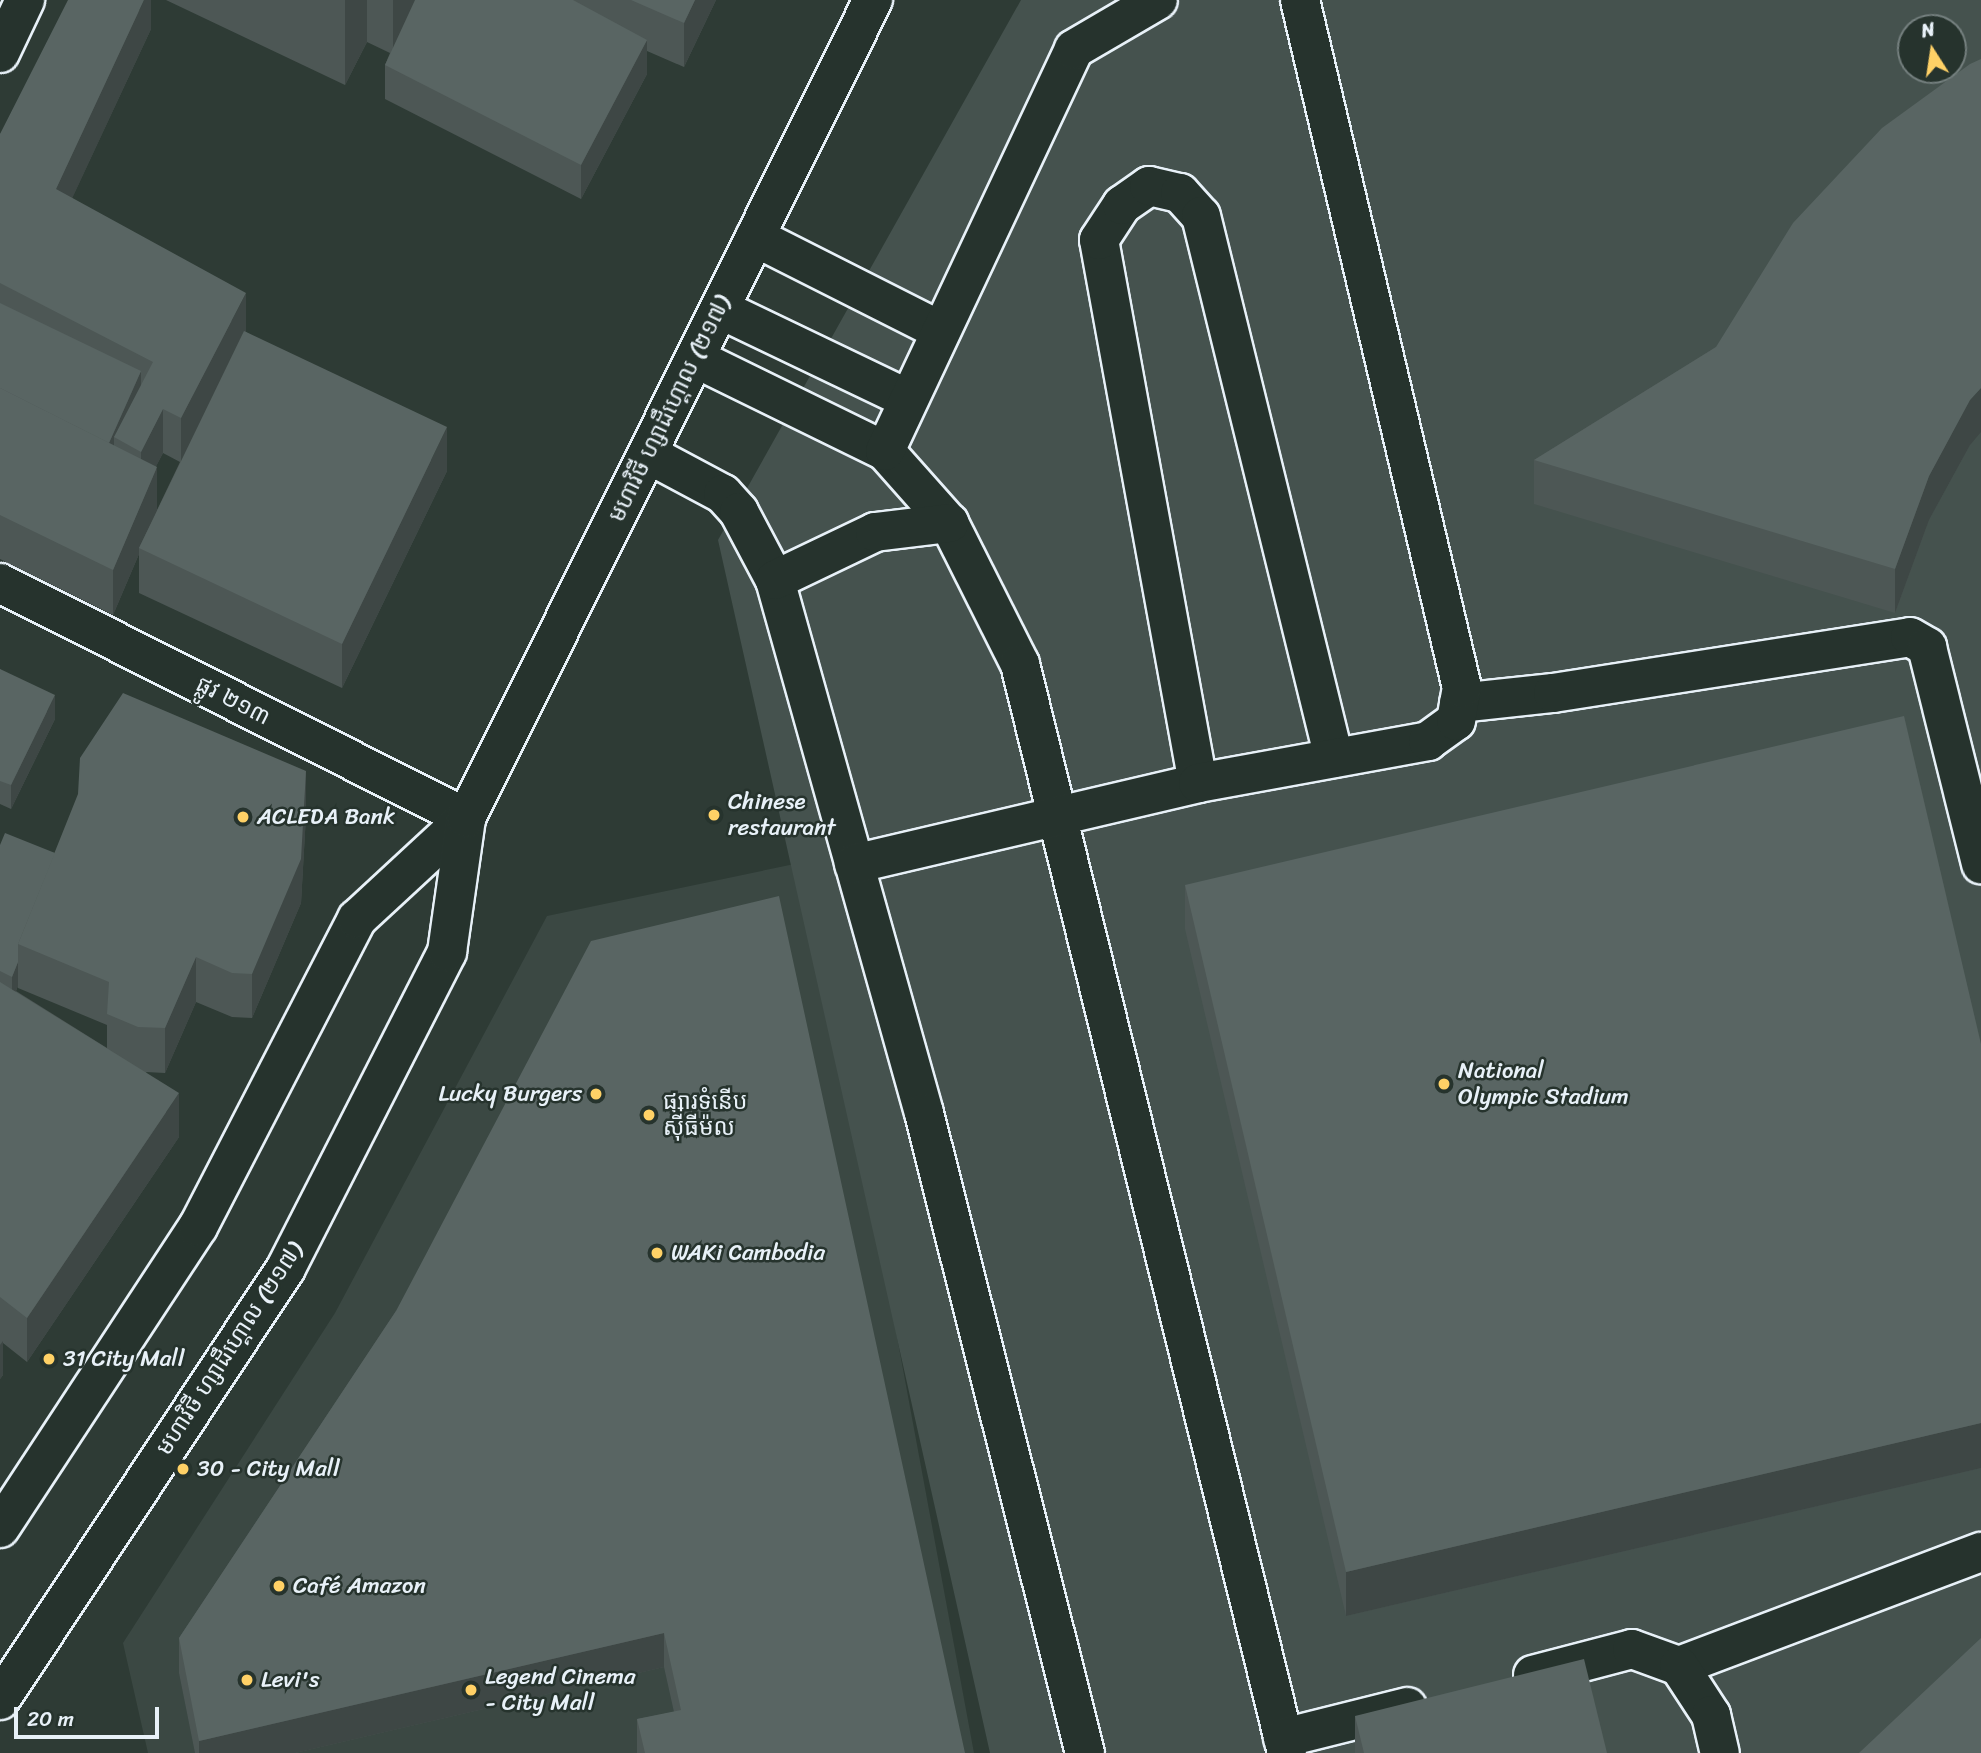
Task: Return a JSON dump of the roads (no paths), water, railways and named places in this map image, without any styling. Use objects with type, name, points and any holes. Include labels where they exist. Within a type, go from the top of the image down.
[{"type":"main road","points":[[0,53],[25,0]]},
{"type":"main road","name":"មហាវិថី ហ្សាដឹហ្គោល (២១៧)","points":[[0,1700],[286,1268],[447,952],[466,818],[873,0]]},
{"type":"main road","points":[[885,451],[939,330],[1074,49],[1158,0]]},
{"type":"main road","points":[[854,864],[1198,783],[1428,741],[1456,721],[1461,688],[1300,0]]},
{"type":"main road","points":[[1198,783],[1099,240],[1122,205],[1149,186],[1180,193],[1201,216],[1334,758]]},
{"type":"main road","points":[[755,237],[939,330]]},
{"type":"main road","points":[[720,309],[908,399]]},
{"type":"main road","points":[[695,358],[885,451],[949,523],[1020,664],[1285,1746],[1444,1697]]},
{"type":"main road","points":[[648,454],[723,494],[739,512],[775,580],[924,1113],[1085,1753]]},
{"type":"main road","points":[[775,580],[875,532],[949,523]]},
{"type":"main road","name":"ផ្លូវ ២១៣","points":[[0,583],[466,818]]},
{"type":"main road","points":[[1459,703],[1553,693],[1910,637],[1927,647],[1981,864]]},
{"type":"main road","name":"មហាវិថី ហ្សាដឹហ្គោល (២១៧)","points":[[0,1528],[198,1227],[357,919],[466,818]]},
{"type":"main road","points":[[1679,1666],[1981,1552]]},
{"type":"main road","points":[[1498,1684],[1632,1649],[1679,1666],[1711,1715],[1720,1753]]},
{"type":"place","name":"Chinese restaurant","points":[[714,815]]},
{"type":"place","name":"ACLEDA Bank","points":[[243,817]]},
{"type":"place","name":"National Olympic Stadium","points":[[1444,1084]]},
{"type":"place","name":"Lucky Burgers","points":[[596,1094]]},
{"type":"place","name":"ផ្សារទំនើប ស៊ីធីម៉ល","points":[[649,1115]]},
{"type":"place","name":"WAKi Cambodia","points":[[657,1253]]},
{"type":"place","name":"31 City Mall","points":[[49,1359]]},
{"type":"place","name":"30 - City Mall","points":[[183,1469]]},
{"type":"place","name":"Café Amazon","points":[[279,1586]]},
{"type":"place","name":"Levi's","points":[[247,1680]]},
{"type":"place","name":"Legend Cinema - City Mall","points":[[471,1690]]}]
